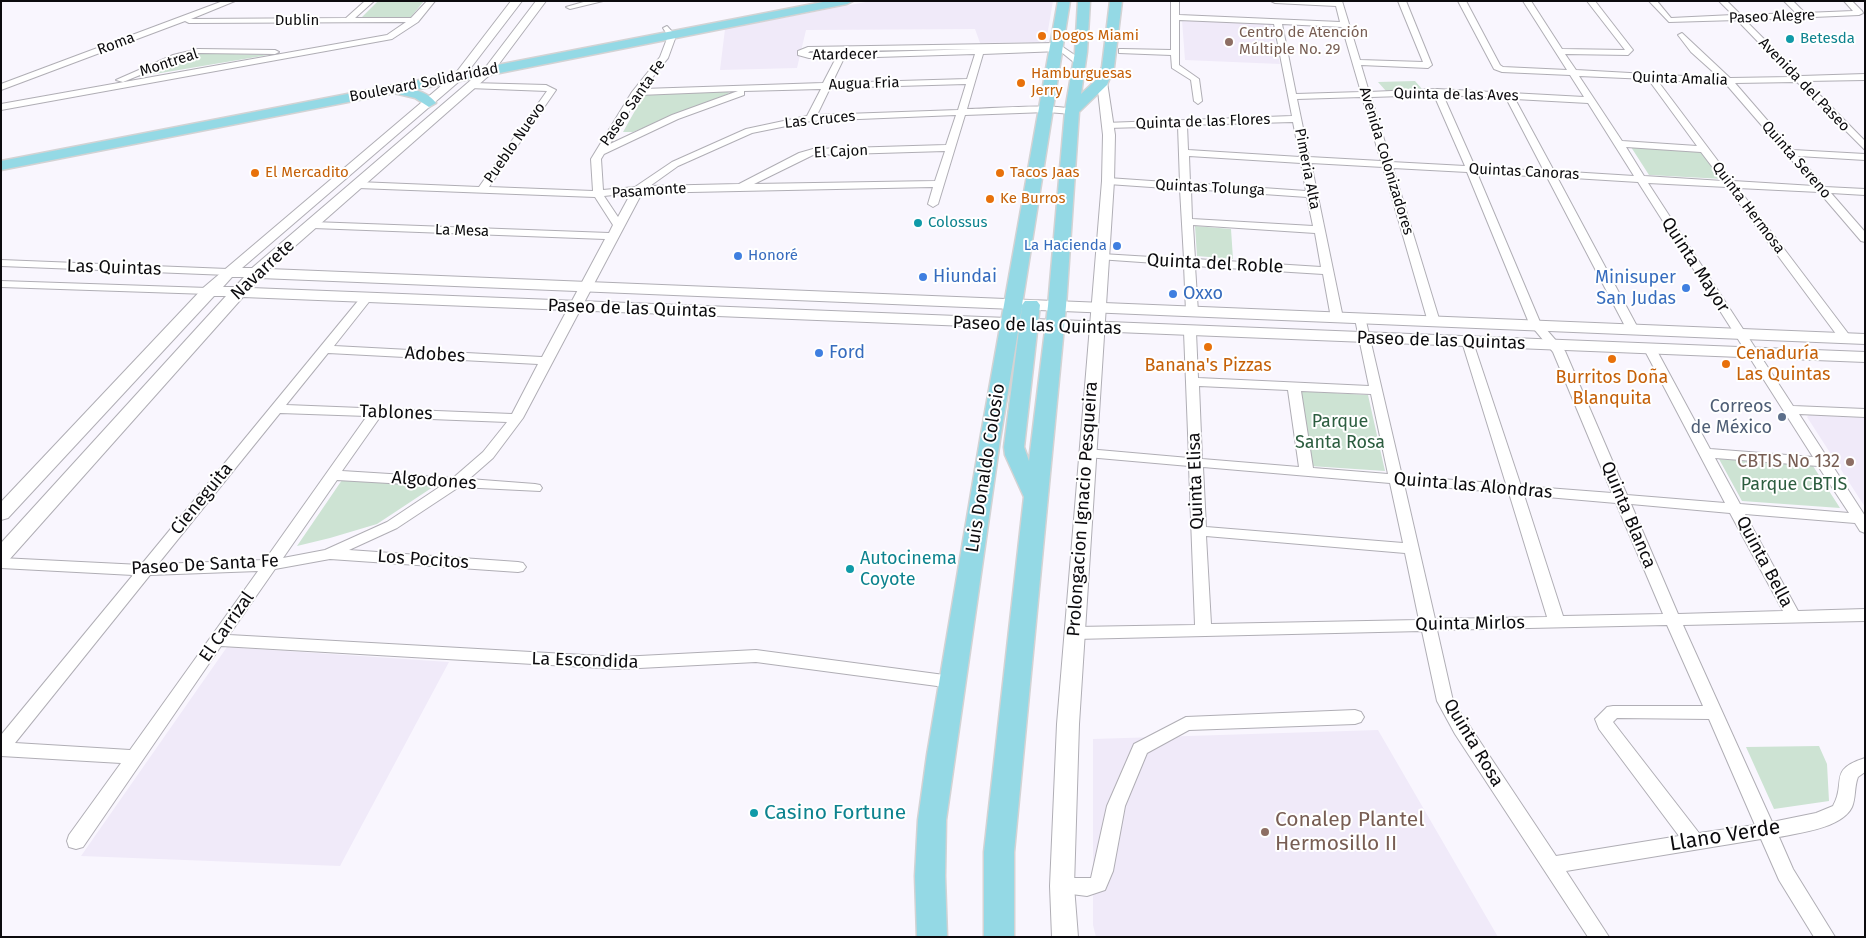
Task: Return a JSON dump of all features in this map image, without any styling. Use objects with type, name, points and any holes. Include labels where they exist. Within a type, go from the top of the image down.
[{"type":"main road","name":"Navarrete","points":[[1,556],[256,273],[402,146],[467,75],[517,1]]},
{"type":"main road","name":"Navarrete","points":[[1,514],[208,291],[228,272],[429,103],[467,75],[494,65],[540,1]]},
{"type":"main road","name":"Boulevard Solidaridad","points":[[670,32],[804,1]]},
{"type":"main road","name":"Boulevard Solidaridad","points":[[494,65],[847,1]]},
{"type":"main road","name":"Luis Donaldo Colosio","points":[[932,937],[930,876],[932,820],[952,682],[1021,315],[1047,109],[1064,1]]},
{"type":"main road","points":[[999,937],[999,852],[1035,497],[1056,316],[1072,111],[1081,45],[1084,1]]},
{"type":"main road","name":"Prolongacion Ignacio Pesqueira","points":[[1072,111],[1102,82],[1108,67],[1116,1]]},
{"type":"main road","points":[[509,12],[533,12]]},
{"type":"main road","points":[[1081,45],[1090,38],[1096,14]]},
{"type":"main road","name":"Boulevard Solidaridad","points":[[1,166],[467,75]]},
{"type":"main road","name":"Boulevard Solidaridad","points":[[1,154],[248,109],[467,75]]},
{"type":"main road","points":[[390,90],[414,93],[420,95],[429,103]]},
{"type":"main road","points":[[164,135],[194,125],[244,113],[248,109]]},
{"type":"main road","points":[[1,160],[129,132]]},
{"type":"main road","points":[[379,145],[402,146]]},
{"type":"main road","name":"Paseo de las Quintas","points":[[228,272],[587,287],[1021,315]]},
{"type":"main road","name":"Paseo de las Quintas","points":[[208,291],[576,306],[1056,316],[1098,308],[1865,340]]},
{"type":"main road","points":[[1021,315],[1014,447],[1015,456],[1035,497]]},
{"type":"main road","name":"Paseo de las Quintas","points":[[1056,316],[1096,328],[1865,357]]},
{"type":"street","name":"Roma","points":[[1,87],[231,1]]},
{"type":"street","points":[[348,20],[370,1]]},
{"type":"street","name":"Montreal","points":[[1,107],[389,37],[400,32],[415,20],[431,1]]},
{"type":"street","points":[[570,6],[599,1]]},
{"type":"street","points":[[1175,1],[1176,66],[1195,79],[1198,100]]},
{"type":"street","points":[[1275,1],[1339,3]]},
{"type":"street","points":[[1356,62],[1422,66],[1429,64],[1402,1]]},
{"type":"street","name":"Quinta Amalia","points":[[1462,1],[1497,67],[1502,69],[1728,82],[1865,77]]},
{"type":"street","name":"Quinta Mayor","points":[[1527,1],[1862,524]]},
{"type":"street","points":[[1559,51],[1628,53],[1629,50],[1591,1]]},
{"type":"street","name":"Paseo Alegre","points":[[1653,1],[1669,20],[1859,13],[1859,10],[1848,1]]},
{"type":"street","name":"Avenida del Paseo","points":[[1723,1],[1865,147]]},
{"type":"street","points":[[1788,1],[1803,15]]},
{"type":"street","name":"Avenida Colonizadores","points":[[1339,3],[1434,322]]},
{"type":"street","points":[[1176,17],[1346,25]]},
{"type":"street","name":"Dublin","points":[[178,21],[415,20]]},
{"type":"street","name":"Pimeria Alta","points":[[1277,21],[1337,318]]},
{"type":"street","name":"Paseo Santa Fe","points":[[615,231],[598,194],[595,168],[599,152],[636,92],[664,58],[670,32]]},
{"type":"street","name":"Quinta Sereno","points":[[1682,35],[1694,50],[1728,82],[1865,239]]},
{"type":"street","points":[[1057,47],[1079,62]]},
{"type":"street","name":"Atardecer","points":[[827,85],[842,52],[1057,47]]},
{"type":"street","points":[[934,204],[981,48]]},
{"type":"street","name":"Montreal","points":[[94,90],[176,57],[198,51],[306,53]]},
{"type":"street","points":[[1122,51],[1175,53]]},
{"type":"street","name":"Pueblo Nuevo","points":[[467,75],[552,90],[482,190]]},
{"type":"street","name":"Quinta Hermosa","points":[[1651,78],[1846,339]]},
{"type":"street","name":"Augua Fria","points":[[636,92],[971,80]]},
{"type":"street","name":"Prolongacion Ignacio Pesqueira","points":[[1064,937],[1062,886],[1074,633],[1108,181],[1108,125],[1104,109],[1102,82]]},
{"type":"street","points":[[811,118],[827,85]]},
{"type":"street","name":"Augua Fria","points":[[599,152],[675,117],[756,88]]},
{"type":"street","name":"Quinta de las Aves","points":[[1293,97],[1436,92],[1590,100]]},
{"type":"street","name":"Quinta Blanca","points":[[1436,92],[1472,169],[1537,326],[1559,351],[1620,499],[1766,830],[1799,897],[1825,937]]},
{"type":"street","points":[[1509,96],[1633,330]]},
{"type":"street","name":"Las Cruces","points":[[615,231],[639,190],[675,164],[738,135],[767,126],[811,118],[1047,109],[1072,111]]},
{"type":"street","name":"Quinta de las Flores","points":[[1108,125],[1297,119]]},
{"type":"street","points":[[1182,122],[1192,312]]},
{"type":"street","points":[[1618,144],[1704,149]]},
{"type":"street","name":"El Cajon","points":[[740,187],[802,155],[813,152],[950,148]]},
{"type":"street","name":"Quintas Canoras","points":[[1184,153],[1865,192]]},
{"type":"street","points":[[1790,153],[1865,157]]},
{"type":"street","name":"Quintas Tolunga","points":[[1108,181],[1312,194]]},
{"type":"street","name":"Pasamonte","points":[[358,185],[598,194],[639,190],[740,187],[940,184]]},
{"type":"street","points":[[1187,222],[1319,230]]},
{"type":"street","name":"La Mesa","points":[[313,225],[615,231]]},
{"type":"street","name":"Paseo De Santa Fe","points":[[1,563],[145,570],[270,565],[328,554],[392,525],[456,483],[492,450],[516,418],[615,231]]},
{"type":"street","name":"Quinta del Roble","points":[[1102,257],[1327,270]]},
{"type":"street","name":"Las Quintas","points":[[1,263],[228,272]]},
{"type":"street","name":"Las Quintas","points":[[1,284],[208,291]]},
{"type":"street","name":"Cieneguita","points":[[1,748],[366,298]]},
{"type":"street","name":"Quinta Rosa","points":[[1361,318],[1442,690],[1450,713],[1599,937]]},
{"type":"street","name":"Quinta Elisa","points":[[1190,332],[1203,630]]},
{"type":"street","points":[[1468,342],[1557,622]]},
{"type":"street","name":"Adobes","points":[[324,349],[546,361]]},
{"type":"street","name":"Quinta Bella","points":[[1650,349],[1794,616]]},
{"type":"street","points":[[1192,382],[1377,390]]},
{"type":"street","points":[[1294,387],[1307,472]]},
{"type":"street","name":"Tablones","points":[[276,409],[516,418]]},
{"type":"street","points":[[1788,410],[1865,413]]},
{"type":"street","name":"El Carrizal","points":[[76,841],[377,412]]},
{"type":"street","name":"Quinta las Alondras","points":[[1087,453],[1735,508],[1862,524]]},
{"type":"street","points":[[1706,453],[1823,462]]},
{"type":"street","name":"Algodones","points":[[333,475],[535,488]]},
{"type":"street","points":[[1198,531],[1412,549]]},
{"type":"street","name":"Los Pocitos","points":[[328,554],[518,567]]},
{"type":"street","name":"Quinta Mirlos","points":[[1074,633],[1865,615]]},
{"type":"street","name":"La Escondida","points":[[217,640],[620,663],[756,656],[952,682]]},
{"type":"street","points":[[1694,841],[1604,724],[1604,719],[1613,712],[1715,713]]},
{"type":"street","points":[[1062,886],[1087,888],[1098,884],[1103,871],[1116,806],[1140,749],[1186,724],[1355,717]]},
{"type":"street","points":[[1,748],[136,757]]},
{"type":"street","name":"Llano Verde","points":[[1551,865],[1766,830],[1833,816],[1840,812],[1843,807],[1849,774],[1856,766],[1865,765]]},
{"type":"shaded area","points":[[871,1],[1053,1],[1046,42],[980,43],[975,29],[806,30],[797,68],[720,70],[725,29]]},
{"type":"shaded area","name":"Centro de Atención Múltiple No. 29","points":[[1182,20],[1271,24],[1280,64],[1185,60]]},
{"type":"shaded area","name":"CBTIS No 132","points":[[1809,415],[1865,418],[1865,507],[1807,417]]},
{"type":"shaded area","points":[[227,647],[449,662],[340,866],[81,856]]},
{"type":"shaded area","name":"Conalep Plantel Hermosillo II","points":[[1378,730],[1498,937],[1096,937],[1093,925],[1093,739]]},
{"type":"green space","points":[[378,1],[424,1],[410,18],[362,17]]},
{"type":"green space","points":[[194,53],[268,55],[131,78]]},
{"type":"green space","points":[[1415,81],[1423,90],[1386,91],[1378,82]]},
{"type":"green space","points":[[724,91],[730,93],[633,132],[623,132],[645,93]]},
{"type":"green space","points":[[1631,147],[1702,151],[1723,179],[1649,175]]},
{"type":"green space","points":[[1195,226],[1231,229],[1233,259],[1197,256]]},
{"type":"green space","name":"Parque Santa Rosa","points":[[1299,391],[1368,395],[1385,471],[1310,466]]},
{"type":"green space","name":"Parque CBTIS","points":[[1719,459],[1813,466],[1840,508],[1742,501]]},
{"type":"green space","points":[[342,480],[436,485],[377,524],[297,546]]},
{"type":"green space","points":[[1819,746],[1827,764],[1829,801],[1774,809],[1746,747]]},
{"type":"place","name":"Dogos Miami","points":[[1042,36]]},
{"type":"place","name":"Betesda","points":[[1790,39]]},
{"type":"place","name":"Centro de Atención Múltiple No. 29","points":[[1229,42]]},
{"type":"place","name":"Hamburguesas Jerry","points":[[1021,83]]},
{"type":"place","name":"El Mercadito","points":[[255,173]]},
{"type":"place","name":"Tacos Jaas","points":[[1000,173]]},
{"type":"place","name":"Ke Burros","points":[[990,199]]},
{"type":"place","name":"Colossus","points":[[918,223]]},
{"type":"place","name":"La Hacienda","points":[[1117,246]]},
{"type":"place","name":"Honoré","points":[[738,256]]},
{"type":"place","name":"Hiundai","points":[[923,277]]},
{"type":"place","name":"Minisuper San Judas","points":[[1686,288]]},
{"type":"place","name":"Oxxo","points":[[1173,294]]},
{"type":"place","name":"Banana's Pizzas","points":[[1208,347]]},
{"type":"place","name":"Ford","points":[[819,353]]},
{"type":"place","name":"Burritos Doña Blanquita","points":[[1612,359]]},
{"type":"place","name":"Cenaduría Las Quintas","points":[[1726,364]]},
{"type":"place","name":"Correos de México","points":[[1782,417]]},
{"type":"place","name":"CBTIS No 132","points":[[1850,462]]},
{"type":"place","name":"Autocinema Coyote","points":[[850,569]]},
{"type":"place","name":"Casino Fortune","points":[[754,813]]},
{"type":"place","name":"Conalep Plantel Hermosillo II","points":[[1265,832]]}]
